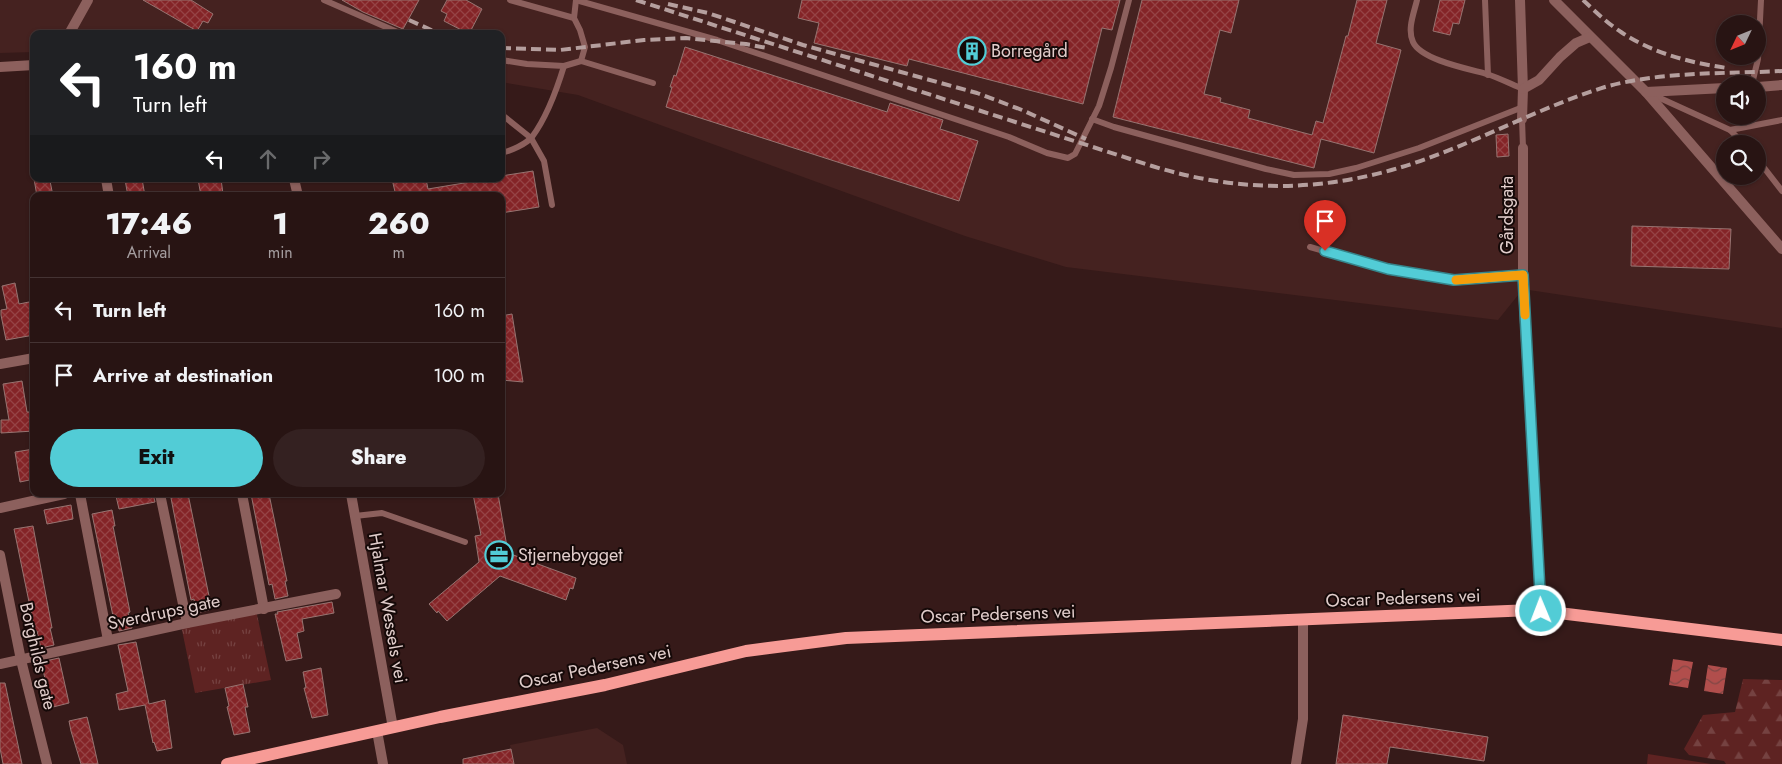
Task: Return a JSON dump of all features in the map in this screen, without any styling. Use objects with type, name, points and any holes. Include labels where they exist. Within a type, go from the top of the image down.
[{"type":"main road","name":"Oscar Pedersens vei","points":[[227,764],[377,731],[605,685],[746,652],[806,642],[846,638],[1541,611],[1782,640]]},
{"type":"street","points":[[71,30],[88,0]]},
{"type":"street","points":[[1520,0],[1523,89],[1522,119]]},
{"type":"street","points":[[1554,0],[1646,92],[1782,249]]},
{"type":"street","points":[[1523,89],[1539,80],[1576,43],[1590,36]]},
{"type":"street","points":[[0,67],[30,65]]},
{"type":"street","points":[[1766,86],[1782,85]]},
{"type":"street","points":[[1646,92],[1716,88]]},
{"type":"street","name":"Gårdsgata","points":[[1523,148],[1523,275],[1541,611]]},
{"type":"street","points":[[0,364],[30,359]]},
{"type":"street","points":[[0,508],[50,497]]},
{"type":"street","points":[[81,497],[108,640]]},
{"type":"street","points":[[161,497],[188,623]]},
{"type":"street","points":[[243,497],[264,608]]},
{"type":"street","name":"Hjalmar Wessels vei","points":[[352,497],[393,728]]},
{"type":"street","name":"Borghilds gate","points":[[0,556],[21,660],[46,764]]},
{"type":"street","name":"Sverdrups gate","points":[[0,664],[188,623],[336,594]]},
{"type":"street","points":[[1296,764],[1303,719],[1304,619]]},
{"type":"street","points":[[377,731],[383,764]]},
{"type":"lane","points":[[324,0],[393,30]]},
{"type":"lane","points":[[510,0],[574,18]]},
{"type":"lane","points":[[581,61],[585,53],[584,41],[574,18],[576,0],[717,40],[1009,138],[1059,157],[1068,158],[1075,154],[1104,90],[1128,0]]},
{"type":"lane","points":[[1417,0],[1410,30],[1412,41],[1416,47],[1447,64],[1488,75],[1523,89]]},
{"type":"lane","points":[[1484,0],[1488,75]]},
{"type":"lane","points":[[1754,75],[1758,59],[1760,0]]},
{"type":"lane","points":[[505,61],[564,66],[581,61],[653,83]]},
{"type":"lane","points":[[505,152],[531,138],[547,109],[564,66]]},
{"type":"lane","points":[[1646,92],[1730,130],[1735,135]]},
{"type":"lane","points":[[1092,120],[1266,169],[1302,175],[1329,174],[1356,168],[1446,139],[1523,107]]},
{"type":"lane","points":[[505,117],[531,138],[544,161],[552,205]]},
{"type":"lane","points":[[1522,119],[1523,148]]},
{"type":"lane","points":[[1730,130],[1782,120]]},
{"type":"lane","points":[[1766,170],[1782,191]]},
{"type":"lane","points":[[1310,247],[1388,269],[1454,280],[1523,275]]},
{"type":"lane","points":[[355,516],[382,513],[465,542]]},
{"type":"shaded area","points":[[0,0],[1782,0],[1782,328],[1523,289],[1498,320],[1066,267],[965,236],[578,95],[505,83],[505,30],[30,30],[30,52],[0,53]]},
{"type":"shaded area","points":[[597,728],[623,745],[627,764],[514,764],[510,745]]},
{"type":"green space","points":[[256,610],[271,680],[195,693],[182,630],[187,623]]},
{"type":"green space","points":[[1743,679],[1782,680],[1782,764],[1726,764],[1724,761],[1689,755],[1684,749],[1703,715],[1735,712]]},
{"type":"green space","points":[[1648,754],[1711,764],[1647,764]]},
{"type":"water","points":[[1673,659],[1693,662],[1688,688],[1669,685]]},
{"type":"water","points":[[1708,665],[1727,668],[1723,694],[1704,691]]},
{"type":"building","points":[[143,0],[191,0],[213,14],[208,23],[203,21],[198,30]]},
{"type":"building","points":[[342,0],[419,0],[403,29],[363,12]]},
{"type":"building","points":[[447,0],[466,0],[482,9],[471,30],[461,30],[444,21],[447,14],[441,11]]},
{"type":"building","name":"Borregård","points":[[802,0],[1120,0],[1112,30],[1102,28],[1083,104],[909,59],[907,66],[814,43],[819,23],[798,18]]},
{"type":"building","points":[[1142,0],[1239,0],[1231,33],[1220,30],[1204,94],[1221,98],[1220,102],[1250,110],[1248,118],[1312,135],[1316,121],[1323,123],[1357,0],[1387,0],[1376,43],[1401,50],[1374,153],[1321,139],[1314,168],[1113,117]]},
{"type":"building","points":[[1440,0],[1465,0],[1459,24],[1453,23],[1450,35],[1433,31]]},
{"type":"building","points":[[685,47],[887,112],[890,103],[943,120],[940,129],[978,141],[959,201],[666,107],[672,87],[670,87],[674,75],[676,76]]},
{"type":"building","points":[[1508,134],[1509,156],[1497,157],[1496,135]]},
{"type":"building","points":[[533,171],[539,207],[505,212],[505,192],[395,192],[393,182],[427,182],[428,189],[470,182],[505,182],[505,175]]},
{"type":"building","points":[[35,182],[50,182],[52,192],[36,192]]},
{"type":"building","points":[[125,182],[143,182],[144,192],[127,192]]},
{"type":"building","points":[[199,182],[221,182],[223,192],[200,192]]},
{"type":"building","points":[[1632,226],[1731,229],[1729,269],[1631,266]]},
{"type":"building","points":[[15,283],[19,304],[30,302],[30,336],[6,340],[1,310],[7,309],[2,286]]},
{"type":"building","points":[[512,314],[523,382],[505,380],[505,315]]},
{"type":"building","points":[[22,381],[27,412],[30,412],[30,431],[1,433],[1,420],[9,420],[3,384]]},
{"type":"building","points":[[30,450],[30,480],[20,482],[15,452]]},
{"type":"building","points":[[116,497],[154,497],[155,502],[119,509]]},
{"type":"building","points":[[189,497],[209,596],[207,597],[209,610],[196,613],[194,599],[191,600],[171,498]]},
{"type":"building","points":[[252,497],[270,497],[287,581],[285,581],[288,596],[275,599],[272,584],[269,585]]},
{"type":"building","name":"Stjernebygget","points":[[474,497],[499,497],[508,553],[576,578],[573,589],[570,588],[566,600],[500,576],[447,621],[429,604],[479,562],[475,536],[481,535]]},
{"type":"building","points":[[71,505],[73,519],[47,524],[44,510]]},
{"type":"building","points":[[112,510],[115,526],[113,526],[132,628],[119,631],[116,615],[113,616],[92,514]]},
{"type":"building","points":[[33,526],[54,645],[41,648],[37,631],[35,631],[14,529]]},
{"type":"building","points":[[332,602],[334,613],[302,619],[304,631],[297,633],[302,658],[286,661],[275,614],[278,614],[277,612]]},
{"type":"building","points":[[136,642],[149,704],[165,700],[172,748],[157,751],[153,743],[145,705],[119,710],[116,694],[128,691],[118,645]]},
{"type":"building","points":[[59,658],[69,703],[53,707],[41,662]]},
{"type":"building","points":[[321,668],[328,715],[312,718],[304,688],[306,688],[303,672]]},
{"type":"building","points":[[0,683],[5,683],[22,764],[3,764],[0,748]]},
{"type":"building","points":[[243,684],[248,707],[245,707],[250,732],[234,735],[227,707],[229,706],[225,688]]},
{"type":"building","points":[[1343,715],[1488,737],[1484,761],[1390,747],[1387,764],[1336,764]]},
{"type":"building","points":[[87,717],[98,764],[81,764],[71,731],[69,721]]},
{"type":"building","points":[[511,749],[514,764],[463,764],[463,759]]},
{"type":"railway","points":[[636,0],[1152,166],[1222,182],[1256,185],[1290,186],[1324,183],[1392,170],[1449,150],[1582,95],[1627,82],[1693,74],[1782,71]]},
{"type":"railway","points":[[1583,0],[1616,28],[1646,46],[1686,60],[1727,68]]},
{"type":"railway","points":[[668,4],[708,13],[803,45],[977,93],[1022,110],[1086,139]]},
{"type":"railway","points":[[409,20],[431,30]]},
{"type":"railway","points":[[505,48],[560,50],[644,40],[686,38],[767,48]]},
{"type":"slow traffic","points":[[1456,280],[1523,275],[1525,315]]},
{"type":"place","name":"Borregård","points":[[972,51]]},
{"type":"place","name":"Stjernebygget","points":[[499,555]]},
{"type":"route","points":[[1325,251],[1388,269],[1454,280],[1523,275],[1541,580],[1541,611]]}]
